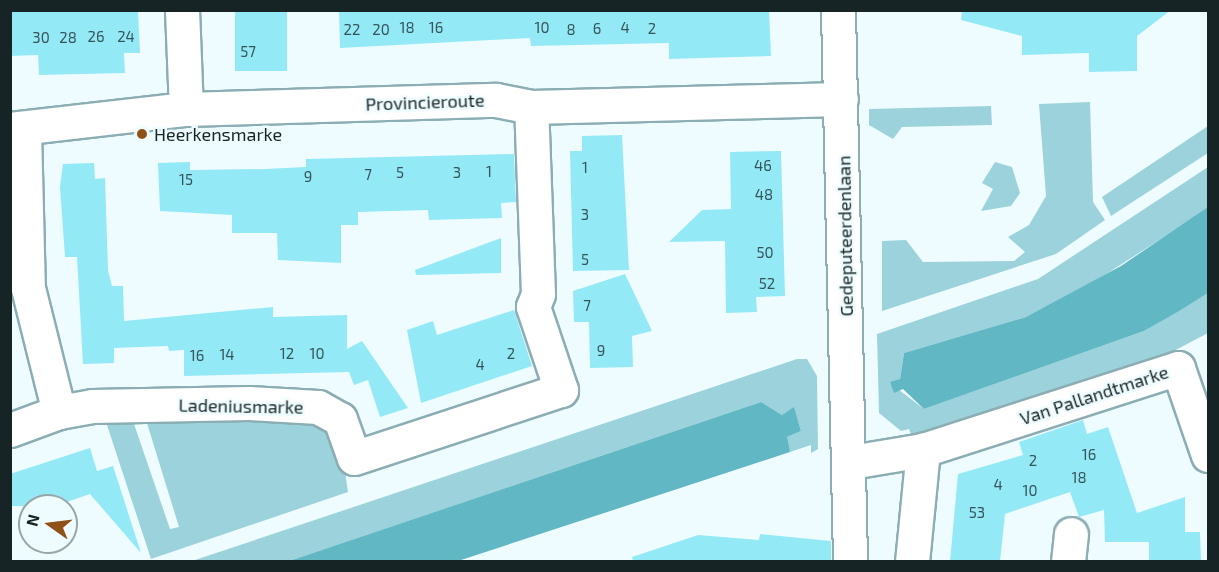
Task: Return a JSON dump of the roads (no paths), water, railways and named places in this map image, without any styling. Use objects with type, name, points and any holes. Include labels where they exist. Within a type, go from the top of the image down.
[{"type":"street","points":[[182,10],[186,109]]},
{"type":"street","name":"Gedeputeerdenlaan","points":[[838,10],[850,462],[850,561]]},
{"type":"street","name":"Provincieroute","points":[[17,129],[186,109],[496,99],[531,107],[841,99]]},
{"type":"street","name":"Ladeniusmarke","points":[[59,412],[92,406],[318,407],[340,419],[354,458],[561,390],[533,307],[538,294],[531,107]]},
{"type":"street","points":[[10,430],[59,412],[28,288],[17,129]]},
{"type":"street","name":"Van Pallandtmarke","points":[[923,450],[1178,368],[1209,455]]},
{"type":"street","points":[[850,462],[923,450],[912,561]]},
{"type":"place","name":"Heerkensmarke","points":[[142,134]]}]
